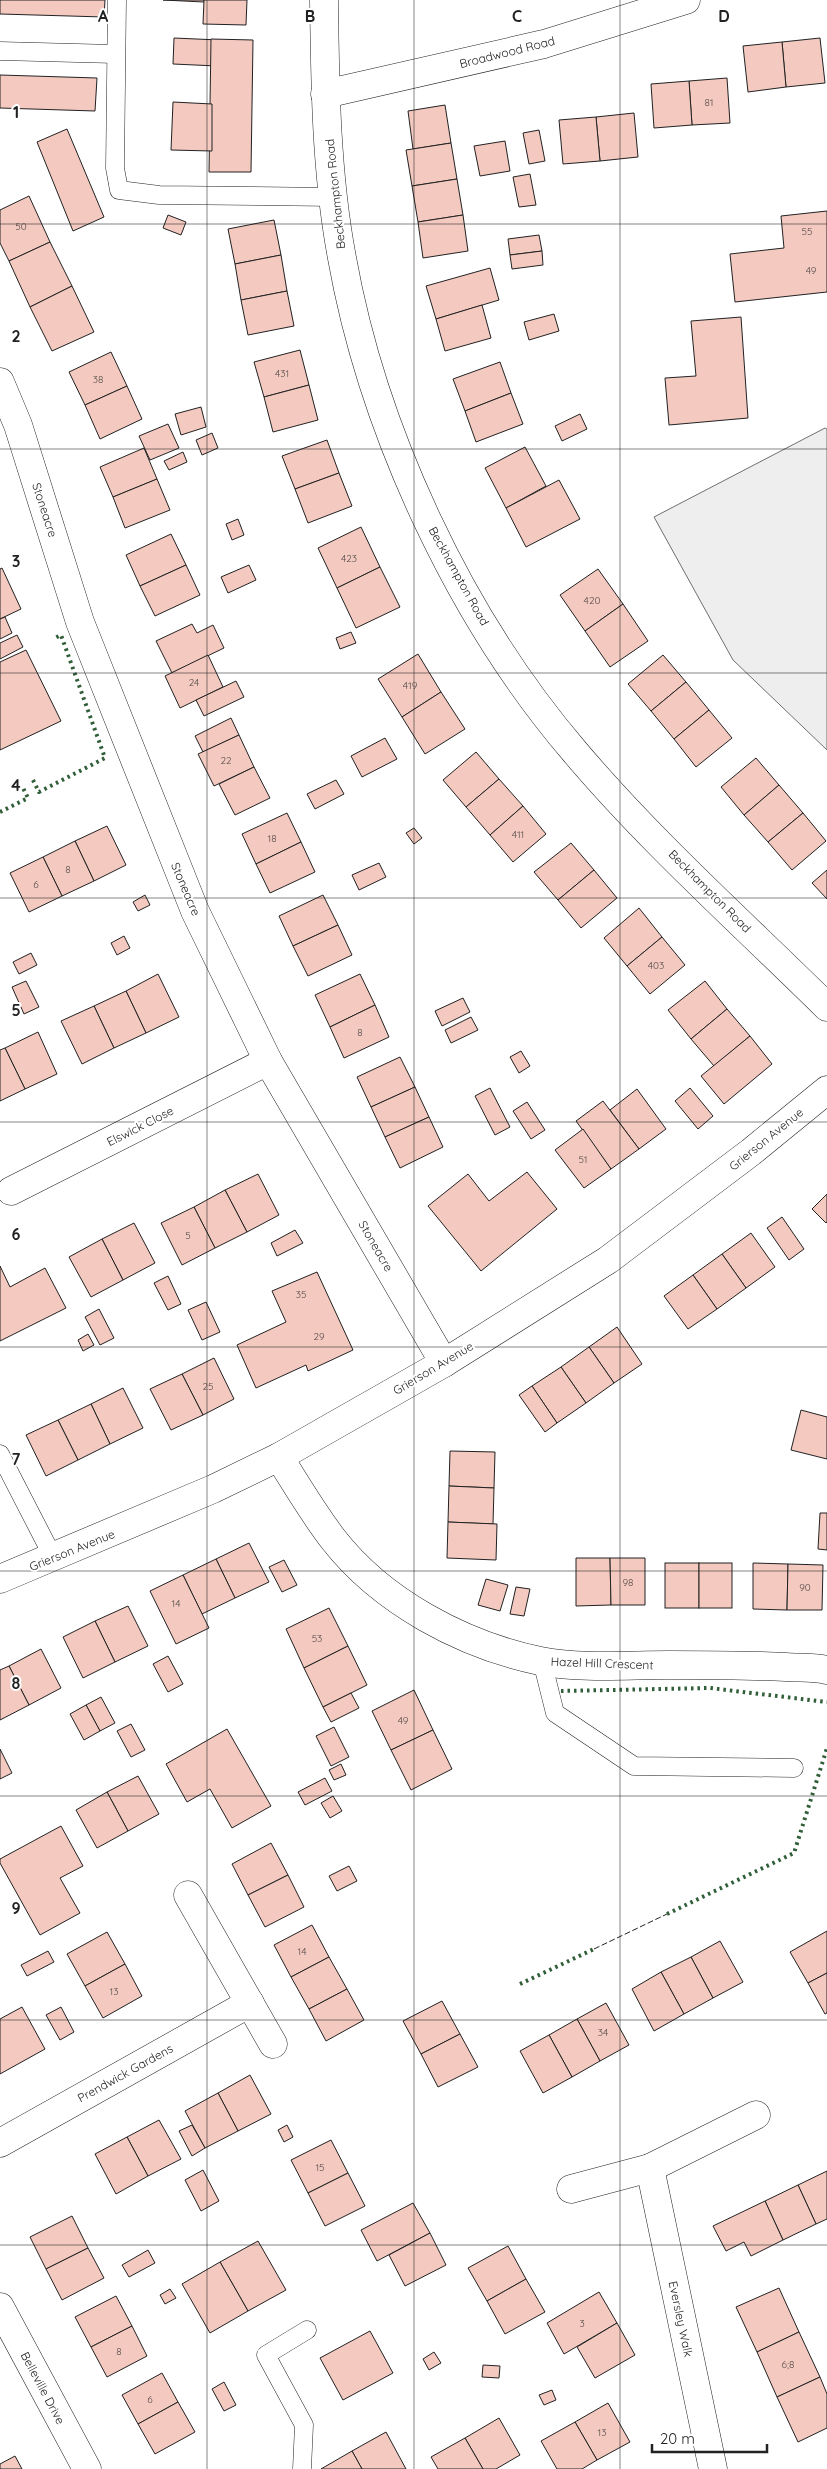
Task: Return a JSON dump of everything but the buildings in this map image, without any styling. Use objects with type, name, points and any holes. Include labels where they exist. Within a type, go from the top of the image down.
[{"type":"street","name":"Beckhampton Road","points":[[324,0],[325,94],[333,197],[342,257],[356,323],[380,403],[439,546],[473,607],[523,685],[580,758],[627,810],[827,1007]]},
{"type":"street","name":"Broadwood Road","points":[[325,94],[544,44],[686,0]]},
{"type":"street","name":"Stoneacre","points":[[0,382],[18,425],[80,622],[195,911],[268,1061],[444,1363]]},
{"type":"street","name":"Elswick Close","points":[[11,1191],[268,1061]]},
{"type":"street","name":"Grierson Avenue","points":[[0,1579],[196,1497],[279,1456],[444,1363],[608,1260],[751,1152],[827,1090]]},
{"type":"street","name":"Hazel Hill Crescent","points":[[279,1456],[333,1539],[393,1596],[426,1618],[461,1636],[497,1650],[542,1661],[589,1665],[748,1665],[827,1670]]},
{"type":"street","points":[[188,1895],[273,2044]]},
{"type":"street","name":"Prendwick Gardens","points":[[0,2143],[250,2003]]},
{"type":"street","points":[[572,2190],[650,2168],[756,2115]]},
{"type":"street","name":"Eversley Walk","points":[[650,2168],[713,2469]]},
{"type":"street","name":"Belleville Drive","points":[[0,2307],[87,2469]]},
{"type":"lane","points":[[117,0],[116,168],[119,190],[159,195],[333,197]]},
{"type":"lane","points":[[0,51],[116,54]]},
{"type":"lane","points":[[0,1454],[53,1557]]},
{"type":"lane","points":[[542,1661],[555,1713],[634,1766],[794,1768]]},
{"type":"lane","points":[[302,2469],[304,2425],[266,2354],[307,2330]]},
{"type":"shaded area","points":[[825,428],[827,429],[827,750],[733,660],[654,517]]},
{"type":"hedge","points":[[33,780],[39,792],[105,758],[61,635],[53,639]]},
{"type":"hedge","points":[[0,812],[28,798],[22,786]]},
{"type":"hedge","points":[[561,1691],[710,1688],[827,1702]]},
{"type":"hedge","points":[[667,1914],[794,1853],[827,1748]]},
{"type":"hedge","points":[[520,1984],[594,1949]]},
{"type":"fence","points":[[594,1949],[667,1914]]}]
